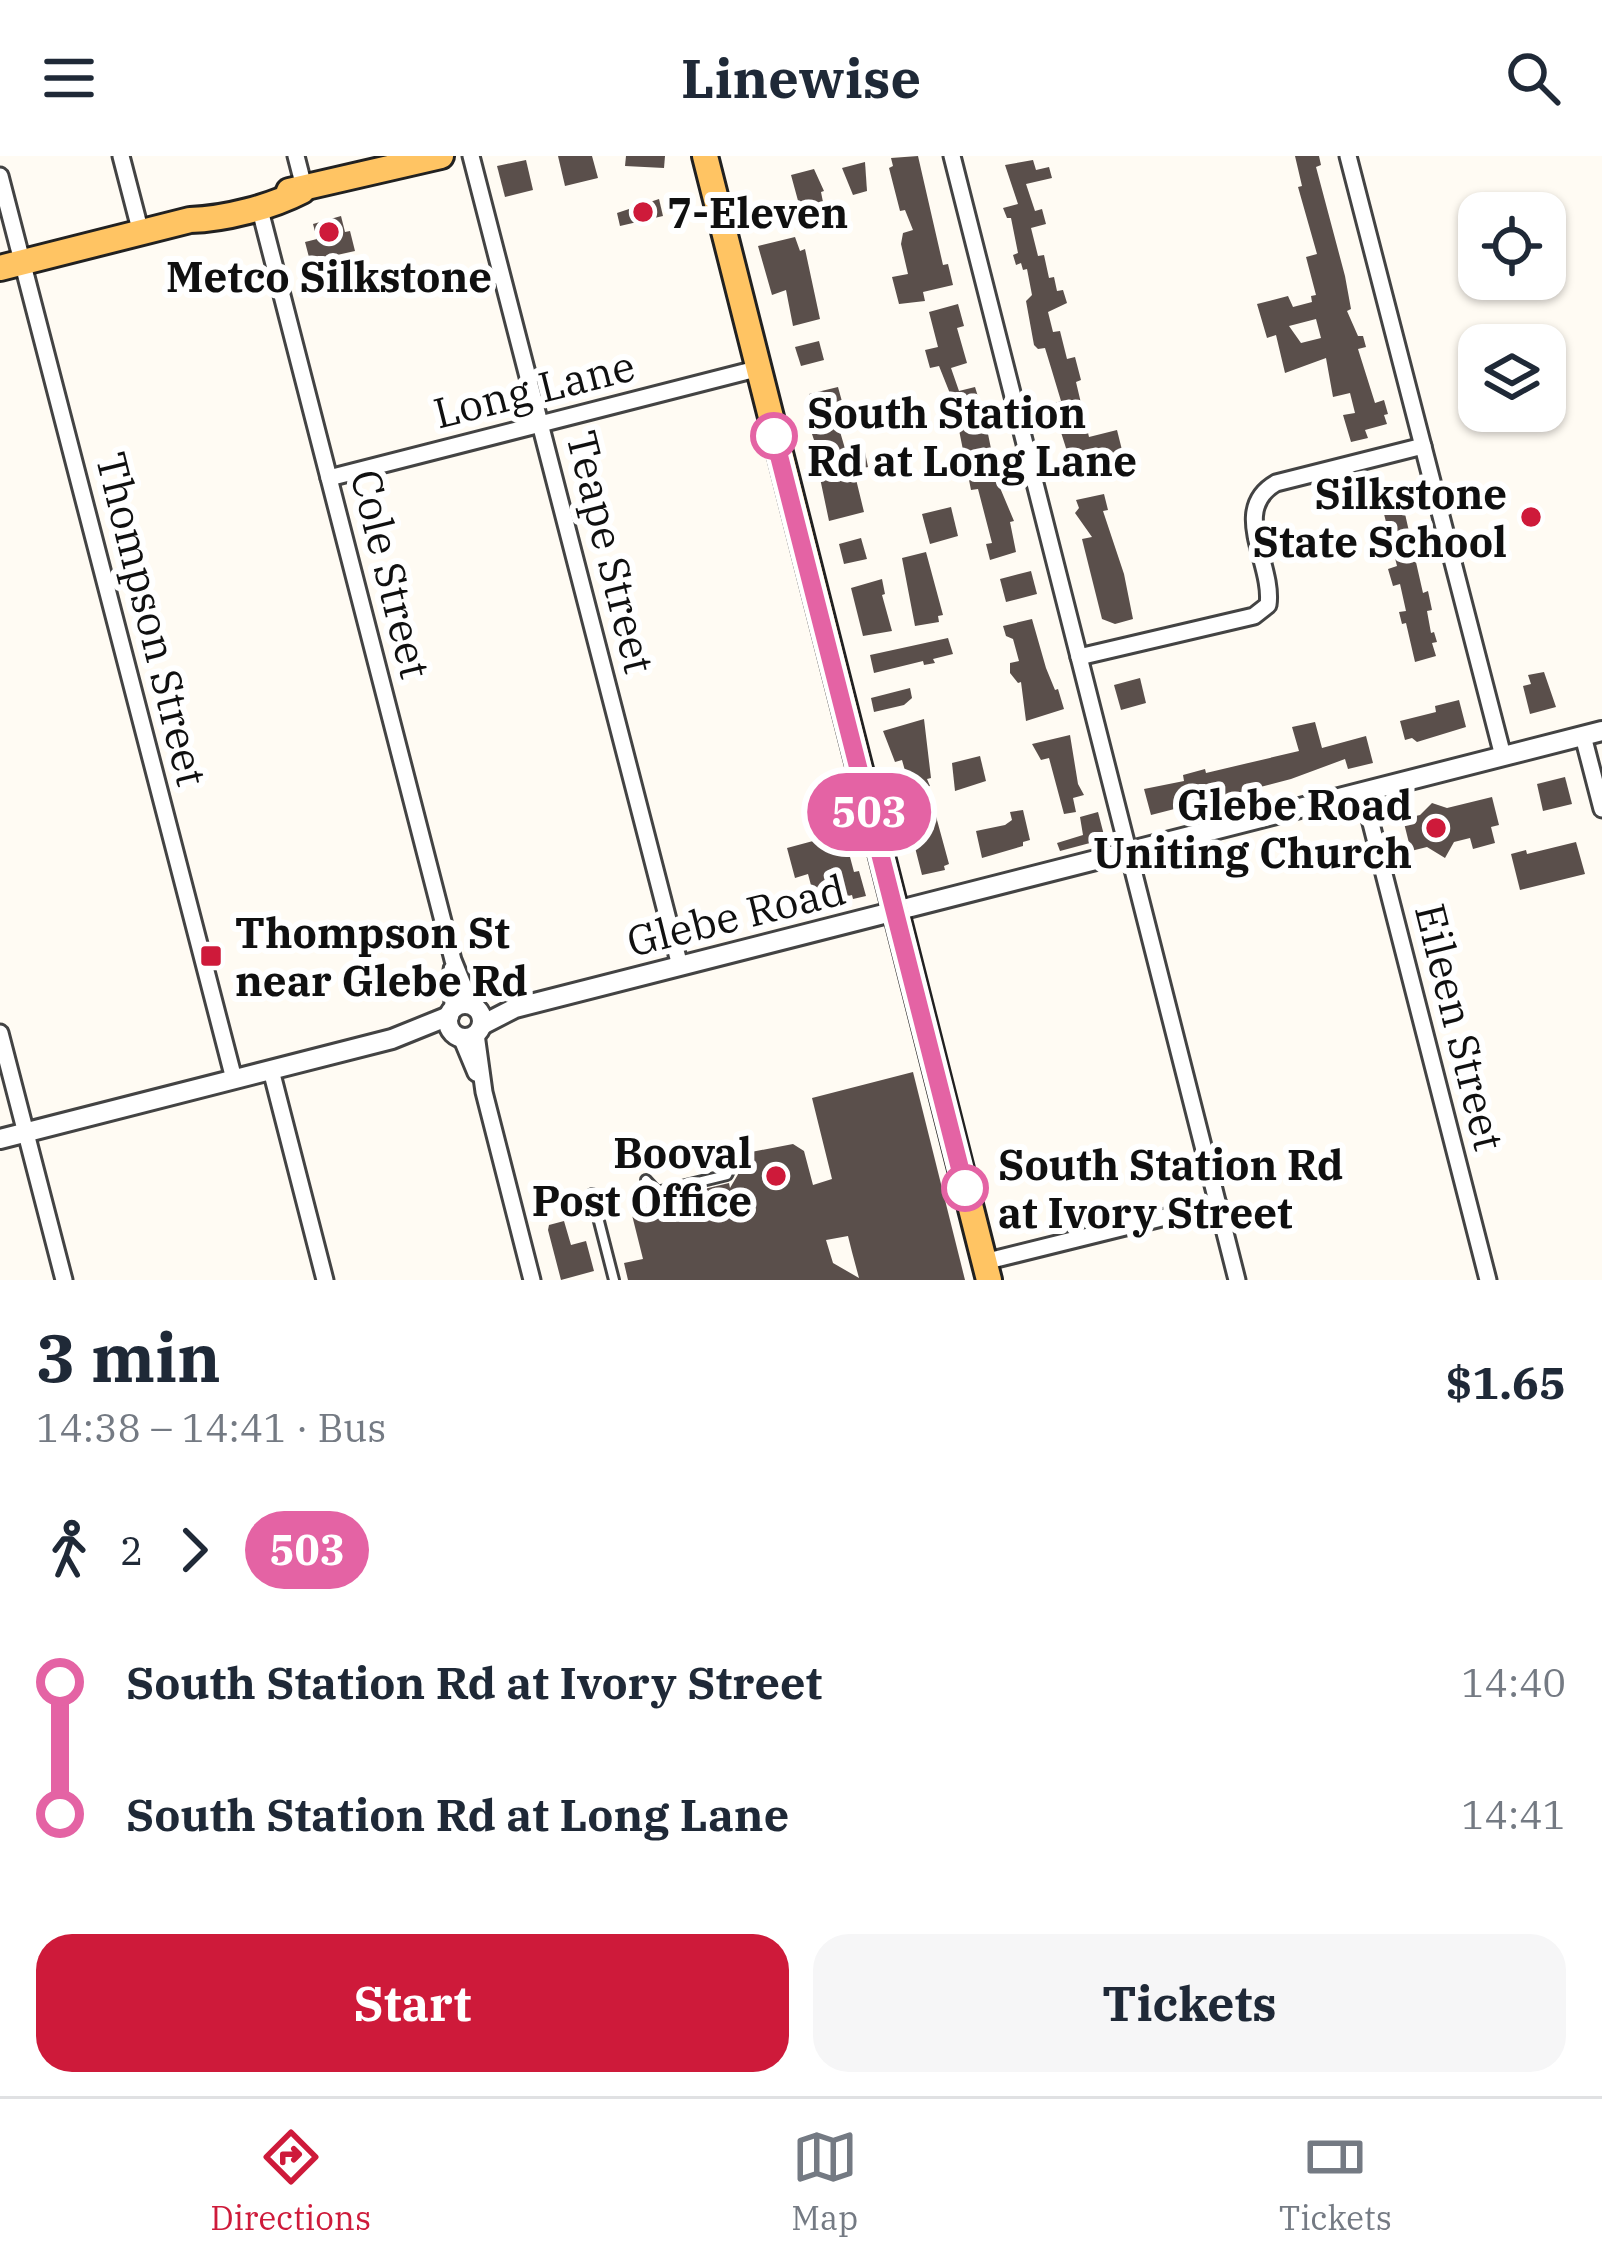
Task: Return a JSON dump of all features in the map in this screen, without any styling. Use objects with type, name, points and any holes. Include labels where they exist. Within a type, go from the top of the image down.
[{"type":"main road","points":[[11,265],[259,206],[441,156]]},
{"type":"main road","points":[[705,156],[987,1271]]},
{"type":"main road","points":[[190,220],[284,191],[303,191]]},
{"type":"street","points":[[121,156],[141,233]]},
{"type":"street","points":[[296,156],[303,191]]},
{"type":"street","name":"Teape Street","points":[[471,156],[680,966]]},
{"type":"street","points":[[952,156],[1237,1280]]},
{"type":"street","points":[[1348,156],[1503,757]]},
{"type":"street","name":"Thompson Street","points":[[0,176],[11,265],[234,1079]]},
{"type":"street","name":"Cole Street","points":[[259,206],[532,1280]]},
{"type":"street","name":"Long Lane","points":[[329,478],[757,369]]},
{"type":"street","points":[[1079,657],[1254,616],[1268,605],[1270,589],[1253,519],[1264,490],[1423,446]]},
{"type":"street","points":[[1592,733],[1602,809]]},
{"type":"street","name":"Glebe Road","points":[[0,1138],[1592,733]]},
{"type":"street","name":"Eileen Street","points":[[1364,792],[1488,1280]]},
{"type":"street","points":[[0,1033],[64,1280]]},
{"type":"street","points":[[271,1070],[325,1280]]},
{"type":"street","points":[[987,1271],[1218,1204]]},
{"type":"lane","points":[[646,1180],[657,1192],[727,1175],[736,1156]]},
{"type":"lane","points":[[592,1194],[614,1280]]},
{"type":"building","points":[[558,156],[592,156],[598,178],[565,186]]},
{"type":"building","points":[[626,156],[665,156],[664,168],[625,166]]},
{"type":"building","points":[[918,156],[943,265],[948,264],[953,285],[923,292],[925,301],[899,304],[892,277],[908,274],[901,244],[903,233],[913,230],[905,210],[900,211],[889,168],[891,158]]},
{"type":"building","points":[[1295,156],[1319,156],[1321,165],[1316,167],[1345,276],[1351,309],[1347,311],[1358,336],[1363,336],[1366,347],[1358,349],[1375,403],[1384,400],[1388,414],[1384,415],[1387,424],[1365,430],[1368,438],[1351,442],[1343,415],[1355,413],[1350,393],[1333,397],[1326,358],[1285,373],[1276,335],[1267,338],[1257,304],[1288,296],[1293,307],[1312,302],[1311,296],[1316,295],[1306,257],[1317,254],[1298,187],[1302,186]],"holes":[[[1316,319],[1321,338],[1301,343],[1289,326]]]},
{"type":"building","points":[[526,160],[533,190],[505,197],[497,166]]},
{"type":"building","points":[[1033,160],[1036,170],[1049,167],[1052,178],[1026,184],[1035,211],[1042,209],[1046,224],[1031,228],[1038,256],[1044,255],[1049,278],[1054,277],[1067,303],[1048,312],[1053,332],[1060,331],[1067,359],[1075,357],[1089,437],[1117,430],[1123,454],[1072,467],[1052,404],[1061,401],[1045,348],[1034,345],[1026,301],[1032,295],[1027,269],[1016,265],[1011,218],[1003,208],[1018,204],[1005,165]]},
{"type":"building","points":[[865,162],[867,191],[853,195],[842,168]]},
{"type":"building","points":[[814,169],[824,191],[823,202],[800,208],[791,175]]},
{"type":"building","points":[[659,199],[663,216],[620,226],[617,213]]},
{"type":"building","points":[[341,216],[355,251],[310,261],[305,242],[317,239],[313,224]]},
{"type":"building","points":[[795,237],[800,251],[805,249],[820,319],[793,326],[786,290],[772,295],[758,246]]},
{"type":"building","points":[[958,304],[964,326],[957,328],[967,363],[951,368],[959,391],[975,387],[980,403],[967,406],[973,431],[987,429],[998,483],[1014,521],[1010,522],[1016,552],[990,560],[986,544],[992,543],[978,489],[971,490],[957,420],[952,422],[945,397],[951,396],[939,366],[930,368],[925,350],[938,347],[929,312]]},
{"type":"building","points":[[819,341],[824,360],[801,366],[795,347]]},
{"type":"building","points":[[838,387],[846,416],[836,418],[846,452],[864,447],[868,467],[854,471],[864,512],[829,521],[811,431],[819,429],[809,394]]},
{"type":"building","points":[[1398,483],[1423,593],[1428,591],[1431,633],[1437,642],[1432,643],[1436,656],[1415,662],[1399,612],[1406,611],[1400,584],[1393,586],[1388,569],[1397,566],[1383,510],[1376,512],[1370,490]]},
{"type":"building","points":[[1104,494],[1108,510],[1103,511],[1133,619],[1115,624],[1102,619],[1082,539],[1092,537],[1075,513],[1079,508],[1076,500]]},
{"type":"building","points":[[951,507],[958,536],[930,544],[922,514]]},
{"type":"building","points":[[861,538],[867,559],[844,564],[839,544]]},
{"type":"building","points":[[926,552],[943,615],[938,616],[939,622],[915,626],[902,558]]},
{"type":"building","points":[[1031,571],[1037,594],[1006,602],[1000,579]]},
{"type":"building","points":[[882,579],[892,631],[863,636],[851,588]]},
{"type":"building","points":[[1032,619],[1064,709],[1026,721],[1021,682],[1010,673],[1010,663],[1019,661],[1013,639],[1006,636],[1003,626]]},
{"type":"building","points":[[948,638],[953,654],[933,659],[935,663],[924,665],[923,661],[874,673],[870,655]]},
{"type":"building","points":[[1544,672],[1556,707],[1530,714],[1523,686],[1531,684],[1528,675]]},
{"type":"building","points":[[1140,678],[1146,703],[1121,710],[1114,685]]},
{"type":"building","points":[[910,688],[912,698],[904,705],[874,712],[871,698]]},
{"type":"building","points":[[1459,700],[1466,727],[1417,742],[1405,740],[1400,721]]},
{"type":"building","points":[[924,719],[931,778],[927,779],[930,786],[916,790],[909,785],[902,760],[895,762],[883,731]]},
{"type":"building","points":[[1315,722],[1322,748],[1366,736],[1373,763],[1348,769],[1345,759],[1291,779],[1151,815],[1144,789],[1184,781],[1183,775],[1205,769],[1206,773],[1299,751],[1292,727]]},
{"type":"building","points":[[1070,735],[1084,795],[1073,798],[1076,812],[1064,814],[1049,758],[1041,760],[1032,744]]},
{"type":"building","points":[[980,756],[986,781],[955,791],[952,763]]},
{"type":"building","points":[[1565,777],[1572,804],[1543,811],[1537,784]]},
{"type":"building","points":[[1492,797],[1499,825],[1491,827],[1495,843],[1473,849],[1470,838],[1454,842],[1445,858],[1427,847],[1411,851],[1403,819],[1420,815],[1432,803],[1447,808]]},
{"type":"building","points":[[934,809],[949,864],[945,870],[922,875],[907,816]]},
{"type":"building","points":[[1023,810],[1030,840],[982,858],[976,831],[1005,825],[1012,820],[1010,812]]},
{"type":"building","points":[[1098,812],[1105,839],[1060,851],[1057,843],[1083,835],[1080,817]]},
{"type":"building","points":[[839,834],[866,896],[816,904],[808,874],[795,878],[787,848]]},
{"type":"building","points":[[1576,842],[1585,874],[1520,890],[1511,854]]},
{"type":"building","points":[[913,1072],[965,1280],[628,1280],[624,1263],[643,1259],[631,1211],[729,1183],[730,1188],[751,1152],[793,1144],[804,1151],[813,1185],[832,1179],[812,1098]],"holes":[[[848,1236],[859,1278],[833,1263],[826,1240]]]},
{"type":"building","points":[[564,1221],[571,1245],[586,1241],[594,1271],[561,1280],[548,1230],[549,1225]]},
{"type":"bus line","name":"503","points":[[774,436],[965,1188]]},
{"type":"place","name":"7-Eleven","points":[[643,212]]},
{"type":"place","name":"Metco Silkstone","points":[[329,232]]},
{"type":"place","name":"South Station Rd at Long Lane","points":[[774,436]]},
{"type":"place","name":"Silkstone State School","points":[[1531,517]]},
{"type":"place","name":"Glebe Road Uniting Church","points":[[1436,828]]},
{"type":"place","name":"Thompson St near Glebe Rd","points":[[211,956]]},
{"type":"place","name":"Booval Post Office","points":[[776,1176]]},
{"type":"place","name":"South Station Rd at Ivory Street","points":[[965,1188]]}]
